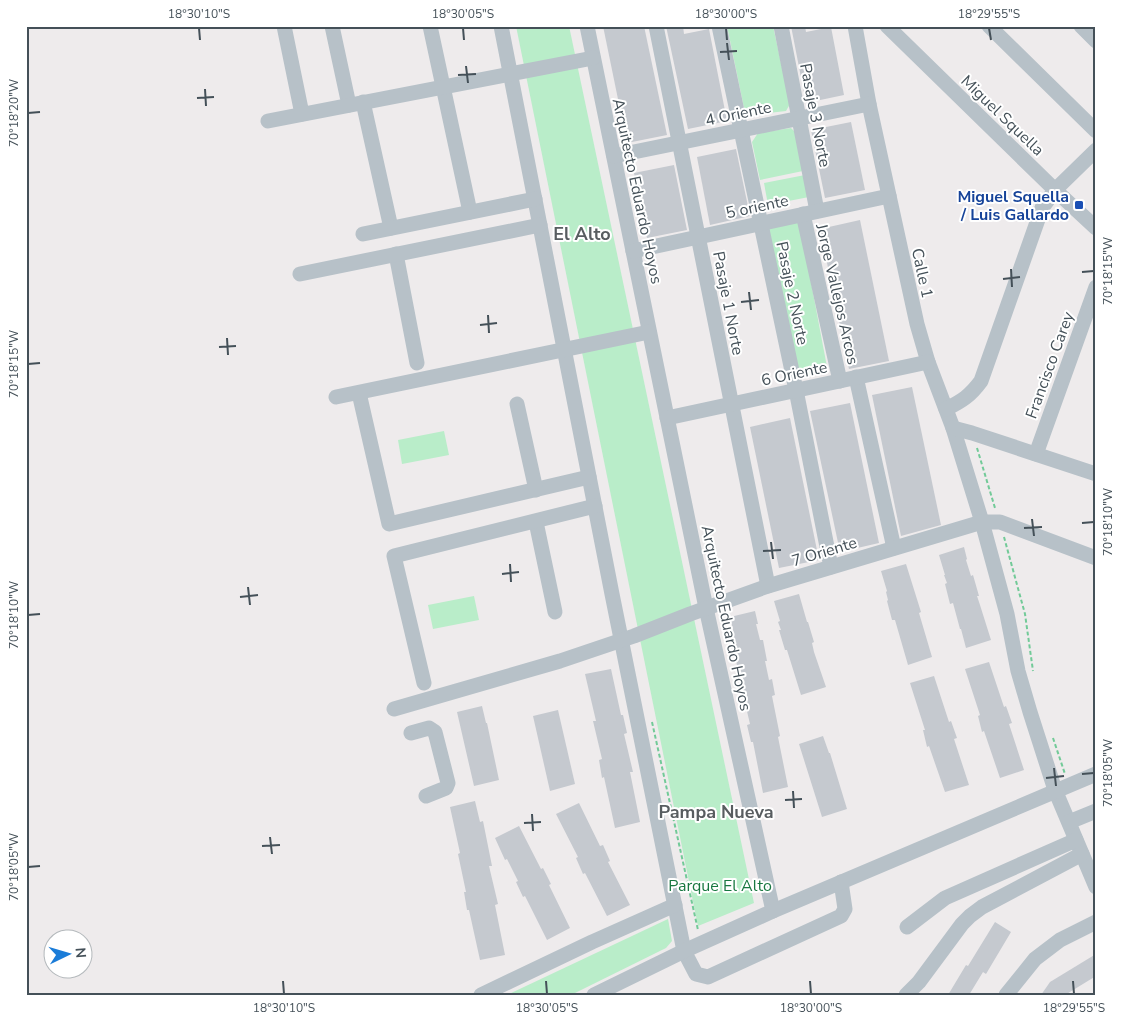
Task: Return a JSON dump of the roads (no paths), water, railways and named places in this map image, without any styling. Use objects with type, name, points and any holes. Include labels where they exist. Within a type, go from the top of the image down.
[{"type":"street","points":[[284,26],[302,114]]},
{"type":"street","points":[[332,26],[391,228]]},
{"type":"street","points":[[430,26],[470,212]]},
{"type":"street","points":[[501,26],[684,950],[696,974],[708,977],[841,916],[845,909],[841,882]]},
{"type":"street","name":"Arquitecto Eduardo Hoyos","points":[[587,26],[706,608],[773,911]]},
{"type":"street","name":"Pasaje 1 Norte","points":[[656,26],[768,586]]},
{"type":"street","name":"Pasaje 2 Norte","points":[[719,26],[796,390],[831,567]]},
{"type":"street","name":"Pasaje 3 Norte","points":[[781,26],[800,118],[810,213]]},
{"type":"street","name":"Calle 1","points":[[855,26],[888,196],[917,324],[928,362],[953,428],[982,522],[1007,614],[1018,671],[1030,712],[1055,790],[1096,887]]},
{"type":"street","name":"Miguel Squella","points":[[887,26],[1054,190],[1096,228]]},
{"type":"street","points":[[989,26],[1096,131]]},
{"type":"street","points":[[1081,26],[1096,41]]},
{"type":"street","points":[[268,121],[593,58]]},
{"type":"street","name":"4 Oriente","points":[[614,156],[869,104]]},
{"type":"street","points":[[946,409],[963,401],[981,381],[1042,208],[1054,190],[1096,150]]},
{"type":"street","name":"5 oriente","points":[[633,251],[888,196]]},
{"type":"street","points":[[363,234],[535,199]]},
{"type":"street","name":"Jorge Vallejos Arcos","points":[[810,213],[840,381]]},
{"type":"street","points":[[300,274],[540,225]]},
{"type":"street","points":[[396,254],[417,363]]},
{"type":"street","name":"Francisco Carey","points":[[1036,454],[1096,287]]},
{"type":"street","points":[[336,397],[649,332]]},
{"type":"street","name":"6 Oriente","points":[[667,418],[928,362]]},
{"type":"street","points":[[856,377],[894,548]]},
{"type":"street","points":[[359,393],[389,524],[589,477]]},
{"type":"street","points":[[517,404],[536,490]]},
{"type":"street","points":[[953,428],[1096,475]]},
{"type":"street","points":[[424,683],[394,556],[595,506]]},
{"type":"street","points":[[536,522],[555,612]]},
{"type":"street","points":[[982,522],[1000,522],[1096,558]]},
{"type":"street","name":"7 Oriente","points":[[394,709],[560,661],[768,586],[982,522]]},
{"type":"street","points":[[411,733],[429,728],[435,732],[448,783],[446,788],[426,796]]},
{"type":"street","points":[[594,995],[684,950],[1096,774]]},
{"type":"street","points":[[1069,822],[1096,811]]},
{"type":"street","points":[[907,928],[945,898],[1079,847]]},
{"type":"street","points":[[906,995],[919,982],[970,916],[1079,847]]},
{"type":"street","points":[[481,995],[675,905]]},
{"type":"street","points":[[1006,995],[1035,959],[1060,940],[1096,922]]},
{"type":"place","name":"Miguel Squella / Luis Gallardo","points":[[1079,205]]},
{"type":"district","name":"El Alto","points":[[582,234]]},
{"type":"district","name":"Pampa Nueva","points":[[716,812]]},
{"type":"park label","name":"Parque El Alto","points":[[720,885]]}]
